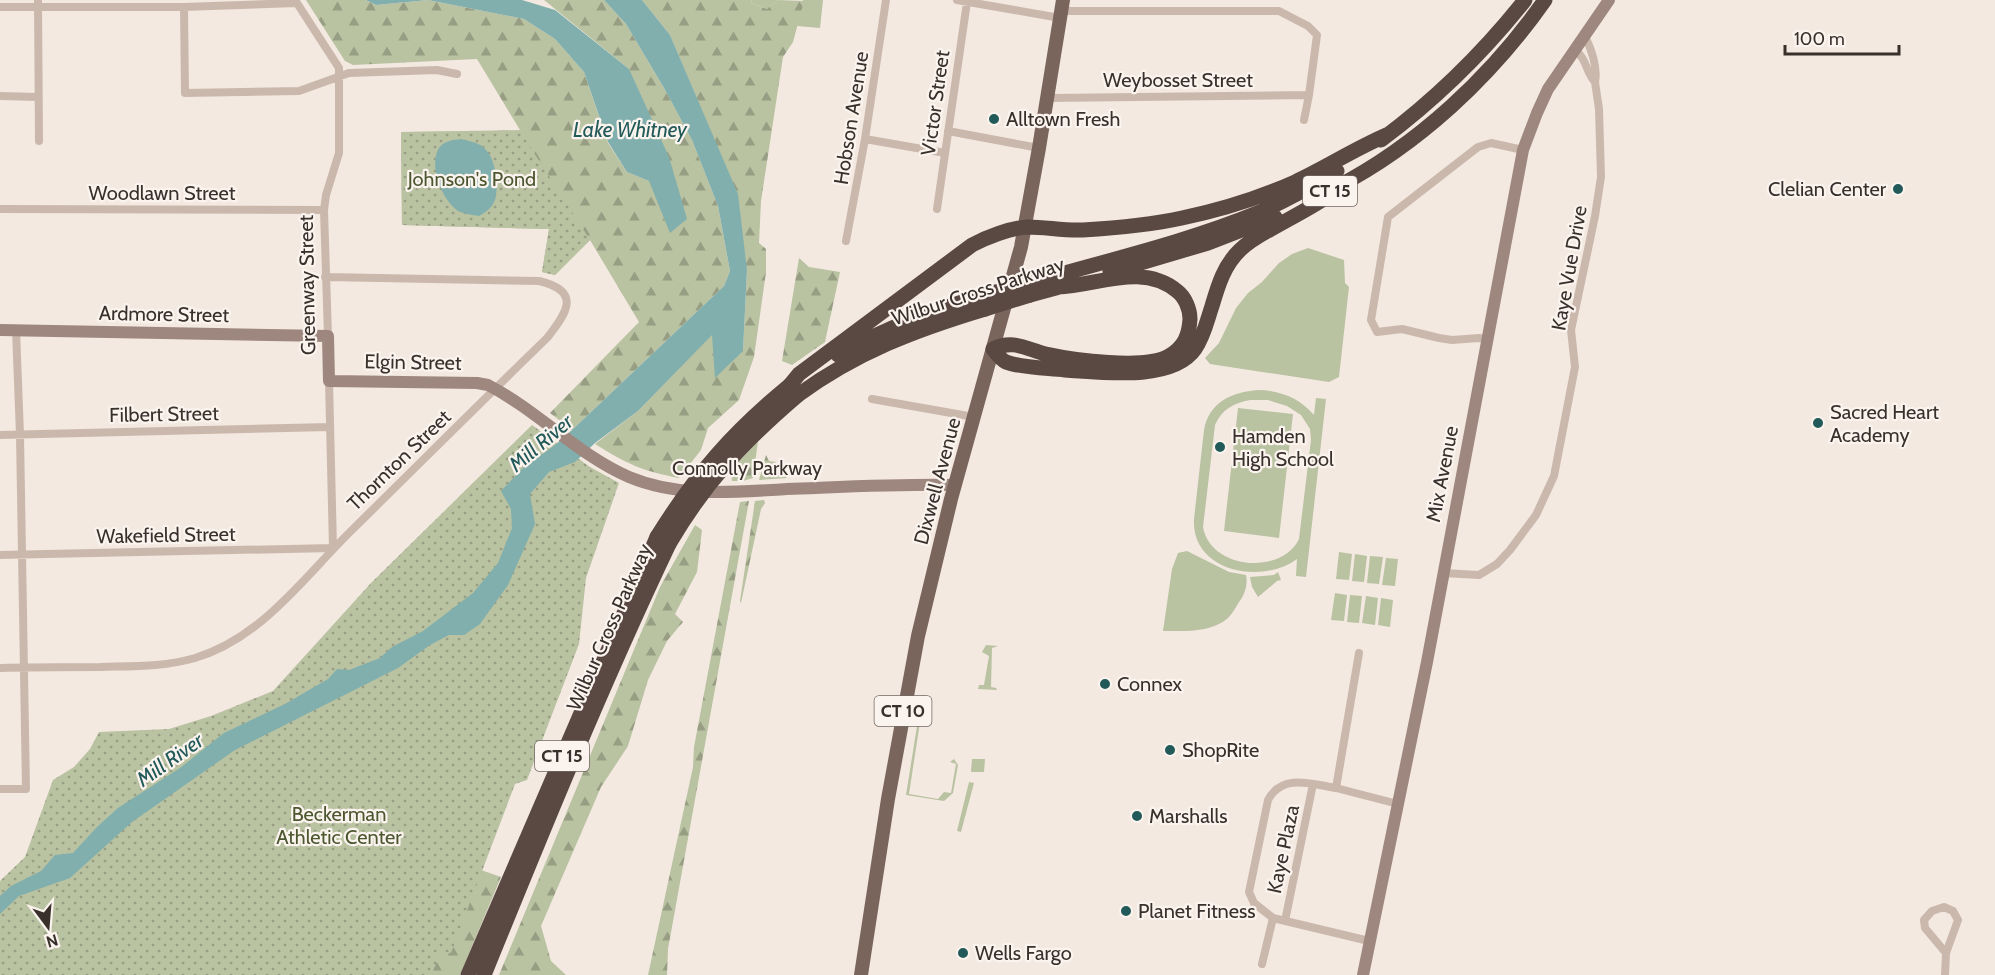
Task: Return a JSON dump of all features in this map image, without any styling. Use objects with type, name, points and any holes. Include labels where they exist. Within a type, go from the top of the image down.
[{"type":"highway","name":"Wilbur Cross Parkway","points":[[468,975],[663,540],[694,481],[754,415],[794,390],[892,340],[941,322],[987,301],[1031,289],[1215,229],[1262,211],[1305,190],[1338,171],[1389,135],[1442,92],[1486,48],[1525,0]]},
{"type":"highway","name":"Wilbur Cross Parkway","points":[[1031,289],[1058,287],[1208,243],[1264,222],[1344,184],[1405,144],[1443,114],[1502,55],[1545,0]]},
{"type":"highway","points":[[794,390],[799,374],[972,245],[985,238],[1025,227],[1080,230],[1131,226],[1181,219],[1222,209],[1296,181],[1363,145],[1389,135]]},
{"type":"highway","points":[[1058,287],[1076,287],[1124,277],[1147,277],[1168,283],[1182,295],[1190,312],[1189,332],[1181,348],[1166,358],[1145,362],[1078,359],[1045,354],[1010,344],[993,349],[999,357],[1006,362],[1057,369],[1140,372],[1163,369],[1180,362],[1194,350],[1203,334],[1220,280],[1229,263],[1240,250],[1256,237],[1327,198],[1344,184]]},
{"type":"highway","name":"Wilbur Cross Parkway","points":[[484,975],[553,807],[647,591],[663,540]]},
{"type":"main road","name":"Mix Avenue","points":[[1362,975],[1427,662],[1523,150],[1540,106],[1574,50],[1609,0]]},
{"type":"main road","name":"Dixwell Avenue","points":[[861,975],[906,695],[934,564],[1025,227],[1062,10]]},
{"type":"main road","name":"Ardmore Street","points":[[0,330],[328,336]]},
{"type":"main road","name":"Greenway Street","points":[[328,336],[329,381]]},
{"type":"main road","name":"Elgin Street","points":[[329,381],[477,383],[495,389]]},
{"type":"main road","name":"Connolly Parkway","points":[[495,389],[610,467],[650,485],[682,491],[724,492],[910,484],[955,485]]},
{"type":"street","name":"Hobson Avenue","points":[[846,241],[865,139],[886,0]]},
{"type":"street","points":[[957,0],[1062,10],[1183,7],[1279,11],[1308,26],[1317,35],[1310,95],[1304,120]]},
{"type":"street","points":[[0,7],[38,4],[184,7],[296,2]]},
{"type":"street","name":"Greenway Street","points":[[296,2],[339,68],[340,76],[339,153],[326,195],[324,210],[328,336]]},
{"type":"street","name":"Victor Street","points":[[937,209],[966,2]]},
{"type":"street","points":[[38,4],[39,141]]},
{"type":"street","points":[[184,7],[185,93],[299,91],[349,73],[437,70],[457,74]]},
{"type":"street","name":"Kaye Vue Drive","points":[[1443,573],[1479,575],[1497,564],[1536,515],[1554,476],[1575,367],[1571,330],[1601,177],[1596,75],[1584,35]]},
{"type":"street","name":"Kaye Vue Drive","points":[[1574,50],[1584,58],[1595,82]]},
{"type":"street","name":"Weybosset Street","points":[[1047,98],[1310,95]]},
{"type":"street","points":[[0,96],[38,97]]},
{"type":"street","points":[[948,131],[1039,148]]},
{"type":"street","points":[[865,139],[945,153]]},
{"type":"street","points":[[1488,339],[1452,340],[1402,329],[1377,332],[1371,320],[1388,217],[1478,147],[1485,144],[1500,144],[1523,150]]},
{"type":"street","name":"Woodlawn Street","points":[[0,209],[324,210]]},
{"type":"street","name":"Thornton Street","points":[[0,668],[142,666],[187,660],[223,648],[246,635],[265,619],[333,548],[547,338],[563,319],[567,305],[565,298],[555,285],[539,281],[325,277]]},
{"type":"street","points":[[0,789],[26,789],[16,330]]},
{"type":"street","name":"Greenway Street","points":[[329,381],[333,548]]},
{"type":"street","points":[[872,399],[974,417]]},
{"type":"street","name":"Filbert Street","points":[[0,435],[329,427]]},
{"type":"street","name":"Wakefield Street","points":[[0,555],[333,548]]},
{"type":"street","points":[[1336,788],[1359,653]]},
{"type":"street","name":"Kaye Plaza","points":[[1273,918],[1254,903],[1249,892],[1268,800],[1273,791],[1285,783],[1298,782],[1336,788],[1398,804]]},
{"type":"street","name":"Kaye Plaza","points":[[1285,921],[1313,784]]},
{"type":"street","points":[[1946,953],[1925,928],[1924,920],[1932,911],[1944,906],[1953,911],[1958,920],[1946,953],[1946,975]]},
{"type":"street","points":[[1262,964],[1273,918],[1369,940]]},
{"type":"green space","points":[[306,0],[366,0],[376,5],[428,0],[524,19],[555,39],[584,72],[608,143],[627,172],[649,181],[629,69],[544,0],[604,0],[626,24],[692,140],[718,206],[730,271],[724,286],[572,430],[550,413],[639,322],[590,240],[555,275],[542,272],[549,229],[402,225],[401,132],[520,130],[477,59],[353,65],[345,61]]},
{"type":"green space","points":[[642,0],[752,0],[751,3],[767,9],[777,0],[804,1],[793,42],[783,57],[761,201],[759,243],[766,249],[766,272],[754,357],[739,400],[708,428],[701,450],[679,478],[635,466],[595,444],[638,411],[712,334],[743,351],[747,270],[702,111],[670,35]]},
{"type":"green space","points":[[752,0],[777,0],[767,9],[751,3]]},
{"type":"green space","points":[[803,0],[823,0],[820,28],[797,26]]},
{"type":"green space","name":"Johnson's Pond","points":[[520,131],[590,240],[555,275],[542,272],[549,229],[402,225],[401,132]]},
{"type":"green space","points":[[1308,248],[1344,260],[1345,283],[1349,287],[1339,377],[1329,382],[1210,364],[1205,358],[1219,343],[1236,308],[1248,293],[1262,282],[1279,263],[1292,254]]},
{"type":"green space","points":[[799,258],[809,267],[840,272],[825,342],[792,365],[782,361]]},
{"type":"green space","points":[[1266,390],[1281,393],[1302,404],[1314,415],[1316,398],[1326,399],[1306,577],[1296,576],[1297,559],[1282,567],[1266,571],[1248,572],[1231,569],[1216,562],[1204,551],[1196,537],[1194,519],[1207,420],[1211,412],[1223,400],[1248,391]],"holes":[[[1250,400],[1268,400],[1287,406],[1301,415],[1310,429],[1311,440],[1299,539],[1290,551],[1277,559],[1263,563],[1247,563],[1218,552],[1208,541],[1203,527],[1215,425],[1221,415],[1234,405]]]},
{"type":"green space","points":[[1238,408],[1293,414],[1279,538],[1224,531]]},
{"type":"green space","name":"Beckerman Athletic Center","points":[[532,425],[590,467],[619,483],[586,578],[579,644],[527,780],[515,784],[451,953],[442,951],[431,975],[0,975],[0,881],[25,857],[53,780],[74,767],[90,749],[99,732],[169,729],[211,716],[273,691],[371,583]]},
{"type":"green space","points":[[758,441],[753,478],[732,481],[736,464]]},
{"type":"green space","points":[[766,455],[769,461],[776,462],[776,467],[787,475],[787,478],[759,480]]},
{"type":"green space","points":[[764,500],[765,503],[761,509],[741,603],[755,501]]},
{"type":"green space","points":[[749,501],[668,949],[667,975],[648,975],[693,767],[694,747],[740,502]]},
{"type":"green space","points":[[695,525],[702,530],[697,572],[675,614],[683,622],[667,641],[648,680],[628,746],[601,787],[541,926],[551,961],[566,975],[499,975],[660,587]]},
{"type":"green space","points":[[1187,551],[1229,572],[1246,575],[1246,589],[1228,618],[1221,623],[1206,629],[1163,631],[1172,569],[1178,553]]},
{"type":"green space","points":[[1339,552],[1352,554],[1349,580],[1336,579]]},
{"type":"green space","points":[[1355,554],[1367,556],[1364,582],[1352,581]]},
{"type":"green space","points":[[1370,556],[1383,557],[1379,584],[1367,583]]},
{"type":"green space","points":[[1386,558],[1398,559],[1395,586],[1382,585]]},
{"type":"green space","points":[[1278,572],[1281,580],[1258,597],[1252,587],[1250,577],[1274,575]]},
{"type":"green space","points":[[1335,593],[1347,595],[1344,621],[1331,620]]},
{"type":"green space","points":[[1350,595],[1362,596],[1359,623],[1347,622]]},
{"type":"green space","points":[[1366,596],[1378,598],[1375,625],[1362,623]]},
{"type":"green space","points":[[1381,598],[1393,600],[1390,627],[1378,625]]},
{"type":"green space","points":[[986,645],[998,646],[992,648],[991,687],[997,690],[978,689],[979,685],[984,685],[989,656],[982,652]]},
{"type":"green space","points":[[922,695],[924,696],[909,794],[938,799],[944,792],[951,793],[956,764],[950,762],[954,759],[958,765],[953,793],[944,801],[906,795]]},
{"type":"green space","points":[[972,759],[985,759],[984,772],[971,772]]},
{"type":"green space","points":[[969,782],[974,783],[961,832],[957,831]]},
{"type":"green space","points":[[464,864],[501,877],[460,975],[399,975]]},
{"type":"water","points":[[366,0],[428,0],[376,5]]},
{"type":"water","name":"Lake Whitney","points":[[428,0],[522,0],[555,10],[629,69],[669,157],[687,219],[670,233],[649,181],[627,172],[608,142],[584,72],[555,39],[524,19]]},
{"type":"water","points":[[604,0],[642,0],[670,35],[738,194],[747,270],[743,351],[715,378],[712,335],[638,411],[595,443],[575,462],[549,472],[530,494],[535,524],[508,585],[480,624],[464,635],[449,635],[430,645],[398,668],[235,750],[132,822],[70,878],[19,896],[0,914],[0,896],[11,886],[41,871],[55,855],[73,853],[118,808],[180,768],[224,733],[285,704],[328,679],[337,669],[349,670],[380,658],[392,647],[423,631],[473,593],[498,563],[512,528],[511,509],[501,491],[523,468],[572,430],[724,286],[730,271],[718,206],[692,140],[626,24]]},
{"type":"water","name":"Johnson's Pond","points":[[461,139],[483,147],[494,164],[497,187],[495,200],[488,210],[479,216],[460,212],[453,207],[443,192],[436,173],[436,155],[439,148],[446,142]]},
{"type":"place","name":"Alltown Fresh","points":[[994,119]]},
{"type":"place","name":"Clelian Center","points":[[1898,189]]},
{"type":"place","name":"Sacred Heart Academy","points":[[1818,423]]},
{"type":"place","name":"Hamden High School","points":[[1220,447]]},
{"type":"place","name":"Connex","points":[[1105,684]]},
{"type":"place","name":"ShopRite","points":[[1170,750]]},
{"type":"place","name":"Marshalls","points":[[1137,816]]},
{"type":"place","name":"Planet Fitness","points":[[1126,911]]},
{"type":"place","name":"Wells Fargo","points":[[963,953]]},
{"type":"water label","name":"Mill River","points":[[541,443]]},
{"type":"water label","name":"Mill River","points":[[170,760]]}]
